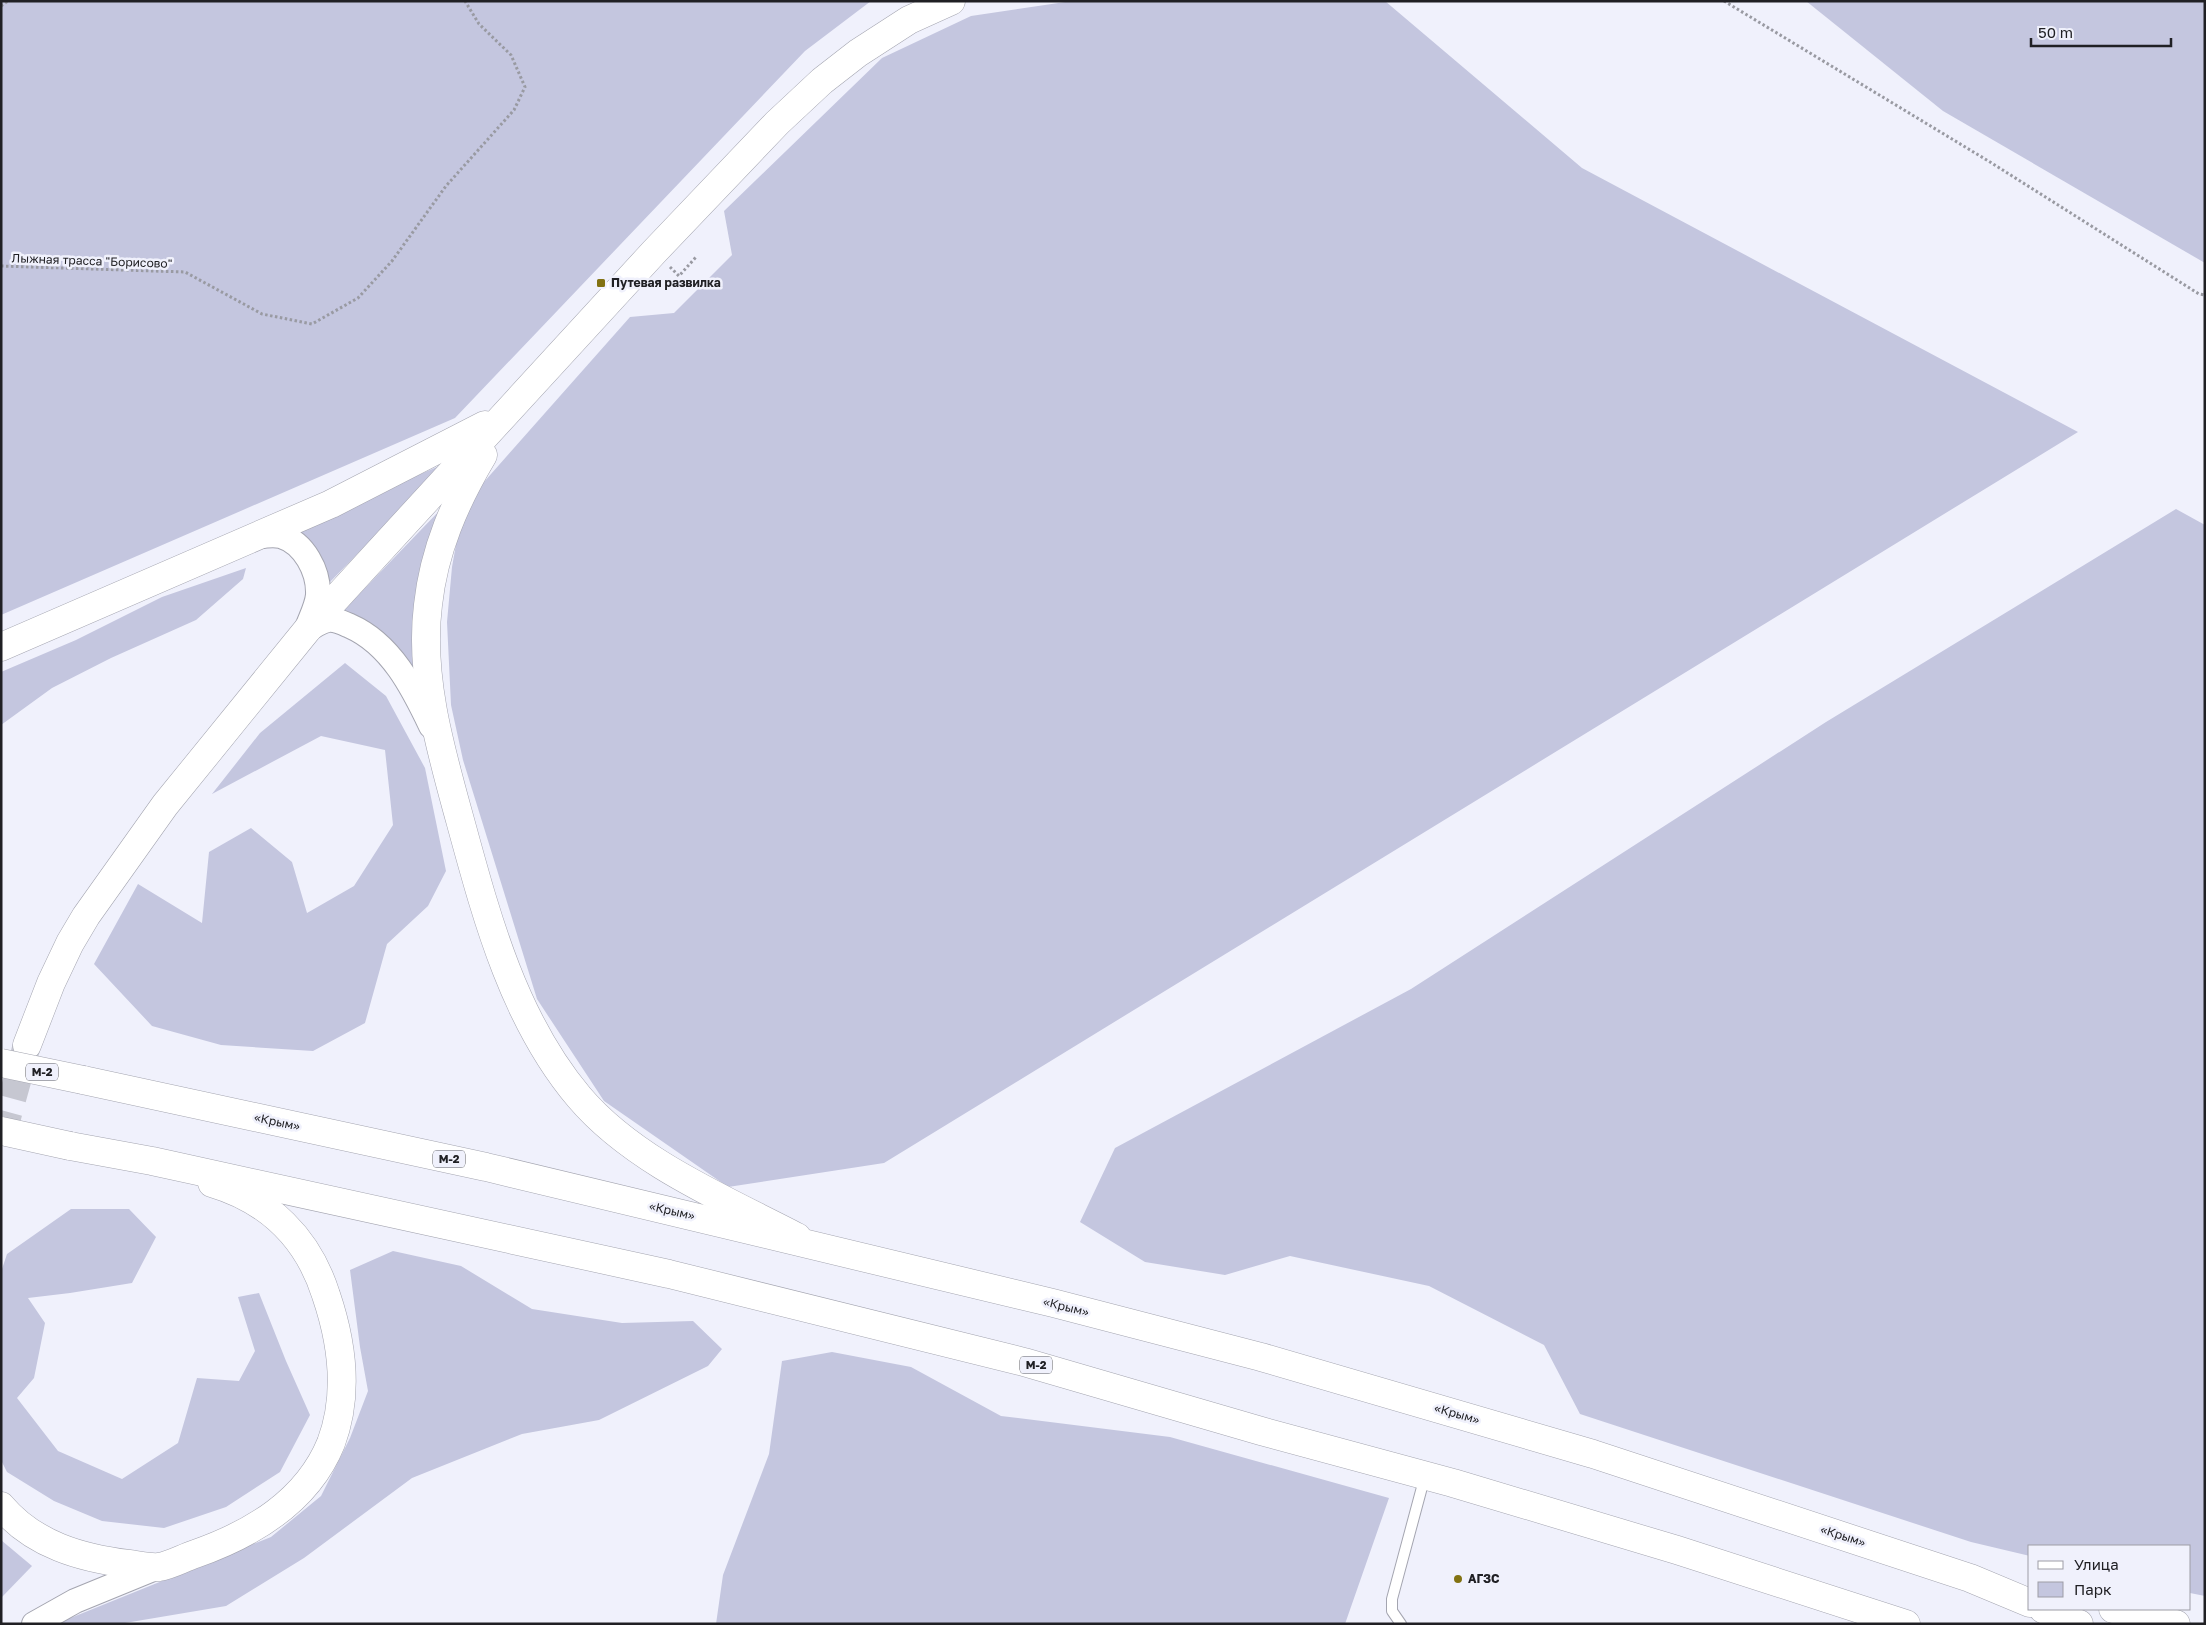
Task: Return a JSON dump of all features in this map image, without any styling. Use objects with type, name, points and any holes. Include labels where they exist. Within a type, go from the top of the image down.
[{"type":"main road","points":[[27,1045],[51,983],[70,944],[112,876],[165,805],[307,630],[720,181],[777,123],[822,81],[858,53],[909,20],[951,1]]},
{"type":"main road","points":[[1,647],[331,504],[454,443],[506,414]]},
{"type":"main road","points":[[506,414],[461,494],[443,536],[434,569],[428,607],[427,649],[438,741],[492,931],[521,1002],[539,1038],[564,1078],[590,1108],[637,1148],[703,1188],[814,1245]]},
{"type":"main road","name":"«Крым»","points":[[1,1063],[486,1167],[1054,1303],[1261,1357],[1593,1454],[1970,1578],[2028,1602]]},
{"type":"main road","name":"М-2","points":[[1,1132],[152,1162],[669,1274],[1024,1362],[1678,1550],[1864,1617],[1904,1623]]},
{"type":"main road","points":[[1,1506],[29,1530],[69,1552],[104,1561],[158,1567],[245,1534],[296,1497],[314,1475],[330,1443],[339,1411],[342,1381],[337,1334],[330,1306],[318,1272],[302,1244],[278,1219],[250,1198],[239,1192],[152,1162]]},
{"type":"main road","points":[[1970,1578],[2028,1589]]},
{"type":"main road","points":[[2045,1610],[2079,1624]]},
{"type":"main road","points":[[2117,1610],[2176,1624]]},
{"type":"street","points":[[250,538],[269,535],[280,536],[298,545],[305,554],[312,566],[318,588],[316,605],[307,630]]},
{"type":"street","points":[[307,630],[330,620],[358,630],[373,640],[409,684],[438,741]]},
{"type":"street","points":[[34,1624],[69,1604],[158,1567]]},
{"type":"lane","points":[[1401,1624],[1392,1611],[1392,1599],[1426,1476]]},
{"type":"path","points":[[1,6],[8,1]]},
{"type":"path","name":"Лыжная трасса \"Борисово\"","points":[[1,266],[185,272],[262,314],[312,324],[358,298],[392,261],[446,186],[514,110],[525,87],[511,55],[478,24],[465,1]]},
{"type":"path","points":[[1724,1],[1990,162],[2205,296]]},
{"type":"green space","points":[[1,1],[871,1],[805,51],[455,418],[1,615]]},
{"type":"green space","points":[[1072,1],[1385,1],[1582,168],[2078,432],[884,1163],[728,1187],[604,1101],[537,999],[463,760],[451,705],[447,622],[452,567],[457,539],[476,491],[630,317],[674,313],[732,255],[724,211],[882,58],[971,16]]},
{"type":"green space","points":[[1806,1],[2205,1],[2205,263],[1943,111]]},
{"type":"green space","points":[[439,466],[425,485],[327,585],[289,532]]},
{"type":"green space","points":[[442,508],[419,685],[342,612]]},
{"type":"green space","points":[[2176,509],[2205,525],[2205,1596],[2191,1593],[2191,1545],[2028,1545],[2028,1556],[1971,1542],[1580,1414],[1544,1345],[1429,1286],[1290,1256],[1225,1275],[1145,1262],[1080,1222],[1115,1148],[1411,989],[1826,722]]},
{"type":"green space","points":[[246,568],[243,579],[196,620],[111,658],[52,688],[1,725],[1,672],[76,640],[162,597]]},
{"type":"green space","points":[[345,663],[386,696],[425,768],[446,871],[428,906],[387,944],[365,1023],[313,1051],[221,1045],[152,1026],[94,964],[138,884],[202,923],[209,852],[251,828],[292,862],[307,913],[354,886],[393,825],[385,750],[321,736],[212,794],[260,733]]},
{"type":"green space","points":[[71,1209],[129,1209],[156,1237],[132,1283],[28,1298],[45,1323],[34,1378],[17,1398],[58,1451],[122,1479],[178,1443],[197,1378],[239,1381],[255,1351],[238,1297],[259,1293],[310,1415],[280,1472],[226,1507],[164,1528],[102,1521],[54,1501],[7,1472],[1,1460],[1,1272],[7,1254]]},
{"type":"green space","points":[[393,1251],[461,1266],[532,1309],[622,1323],[693,1321],[722,1349],[708,1366],[599,1420],[522,1434],[412,1478],[304,1558],[226,1606],[119,1624],[60,1624],[68,1619],[271,1537],[321,1496],[350,1438],[368,1391],[350,1270]]},
{"type":"green space","points":[[832,1352],[911,1367],[1001,1416],[1170,1437],[1389,1498],[1345,1624],[716,1624],[723,1575],[769,1454],[782,1361]]},
{"type":"green space","points":[[1,1540],[32,1566],[1,1598]]},
{"type":"tunnel","points":[[1,1139],[27,1045]]},
{"type":"place","name":"Путевая развилка","points":[[601,283]]},
{"type":"place","name":"АГЗС","points":[[1458,1579]]}]
